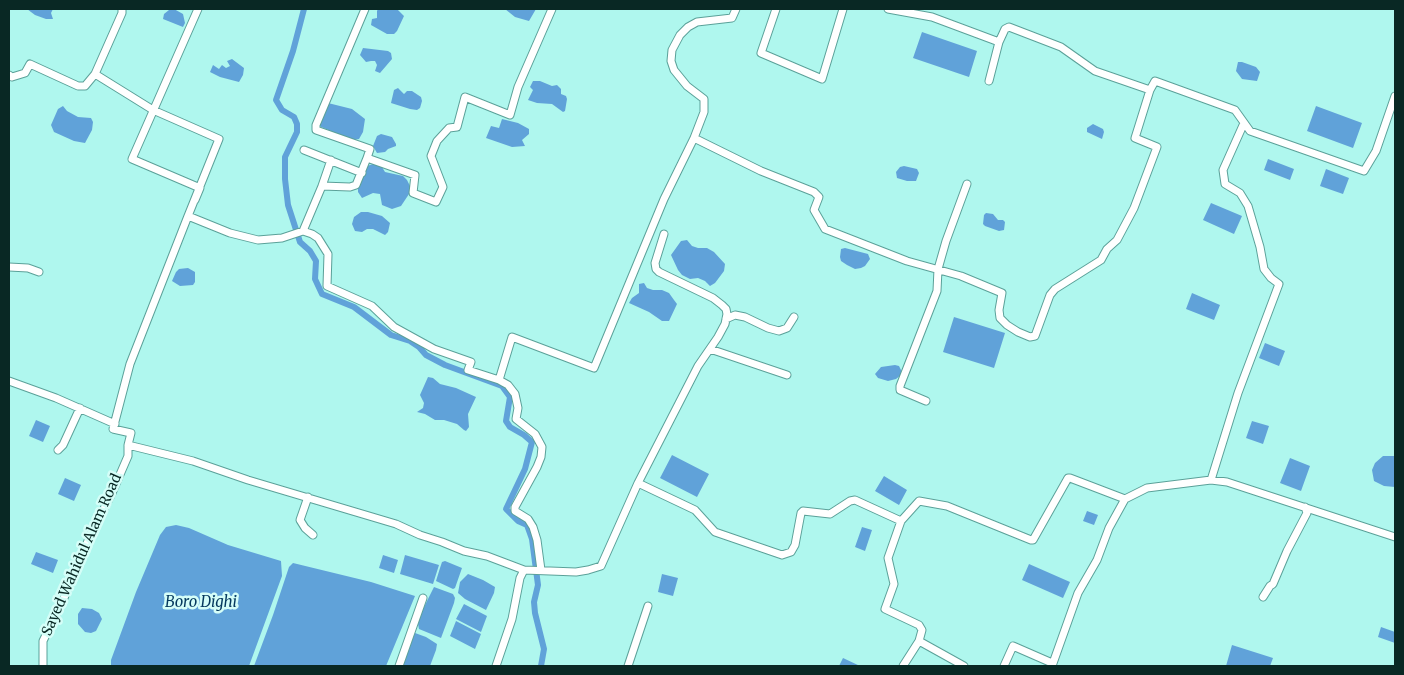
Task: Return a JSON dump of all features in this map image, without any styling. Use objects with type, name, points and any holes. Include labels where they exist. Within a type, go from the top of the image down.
[{"type":"street","points":[[9,75],[12,77],[25,73],[30,64],[78,86],[85,86],[95,74],[122,13],[122,9]]},
{"type":"street","points":[[198,9],[132,160],[200,188]]},
{"type":"street","points":[[322,186],[353,186],[362,173],[370,149],[316,130],[316,125],[365,9]]},
{"type":"street","points":[[367,158],[415,175],[413,193],[436,202],[443,187],[431,156],[437,141],[449,128],[457,127],[465,97],[510,115],[518,86],[552,9]]},
{"type":"street","points":[[499,380],[512,337],[594,368],[664,199],[694,138],[704,112],[704,99],[687,86],[674,70],[671,61],[672,50],[680,35],[688,27],[697,22],[732,18],[736,9]]},
{"type":"street","points":[[776,9],[761,54],[822,79],[843,9]]},
{"type":"street","points":[[888,9],[932,17],[999,42]]},
{"type":"street","points":[[989,81],[999,42],[1005,29],[1009,27],[1061,47],[1095,71],[1150,90]]},
{"type":"street","points":[[95,74],[153,110],[219,139],[195,200]]},
{"type":"street","points":[[694,138],[761,171],[814,192],[819,197],[814,210],[825,229],[907,261],[961,276],[1002,293],[999,310],[1000,318],[1018,332],[1030,337],[1035,336],[1050,295],[1055,289],[1101,260],[1107,249],[1116,240],[1134,208],[1157,147],[1135,138],[1150,90],[1155,81],[1235,110],[1250,131],[1364,170],[1376,151],[1395,96]]},
{"type":"street","points":[[1212,480],[1238,393],[1279,284],[1264,269],[1260,247],[1248,206],[1240,193],[1225,184],[1223,170],[1244,123]]},
{"type":"street","points":[[304,150],[362,173]]},
{"type":"street","points":[[304,231],[331,160]]},
{"type":"street","points":[[926,401],[900,390],[900,386],[936,291],[938,269],[946,241],[968,184]]},
{"type":"street","points":[[200,188],[130,364],[113,429],[132,433],[128,445],[193,461],[248,480],[396,524],[464,551],[488,556],[524,570],[576,572],[601,566],[638,483],[698,366],[718,338],[726,319],[726,309],[713,298],[656,269],[655,263],[664,234]]},
{"type":"street","points":[[188,216],[230,234],[258,240],[282,238],[304,231],[318,238],[328,254],[326,286],[372,306],[394,327],[434,349],[470,362],[468,370],[499,380],[508,385],[515,394],[518,408],[516,418],[535,434],[542,447],[537,467],[515,506],[515,511],[528,519],[533,527],[537,540],[541,570]]},
{"type":"street","points":[[9,267],[28,268],[39,272]]},
{"type":"street","points":[[726,319],[736,315],[745,317],[779,331],[787,328],[794,317]]},
{"type":"street","points":[[710,349],[787,375]]},
{"type":"street","points":[[9,381],[56,398],[115,424]]},
{"type":"street","points":[[58,450],[63,445],[80,408]]},
{"type":"street","name":"Sayed Wahidul Alam Road","points":[[43,666],[43,641],[71,583],[86,543],[112,493],[128,456],[128,445]]},
{"type":"street","points":[[902,666],[919,641],[922,630],[921,627],[886,609],[894,584],[888,558],[902,521],[916,502],[921,500],[947,506],[1032,540],[1068,478],[1125,499]]},
{"type":"street","points":[[1004,666],[1013,646],[1052,665],[1078,593],[1097,560],[1109,528],[1125,499],[1146,488],[1212,480],[1227,482],[1395,537]]},
{"type":"street","points":[[638,483],[695,510],[715,532],[782,555],[791,552],[795,546],[801,513],[803,511],[830,514],[853,500],[902,521]]},
{"type":"street","points":[[308,497],[300,520],[312,535]]},
{"type":"street","points":[[1263,597],[1273,584],[1287,551],[1307,513],[1304,507]]},
{"type":"street","points":[[496,666],[512,619],[520,578],[524,570]]},
{"type":"street","points":[[398,666],[424,598]]},
{"type":"street","points":[[628,666],[648,606]]},
{"type":"street","points":[[919,641],[964,666]]},
{"type":"water","points":[[27,9],[53,9],[51,13],[53,19],[46,19],[35,15]]},
{"type":"water","points":[[174,9],[183,14],[185,23],[183,27],[163,19],[164,14]]},
{"type":"water","points":[[378,9],[397,9],[404,16],[394,34],[387,34],[371,25],[372,19],[377,18]]},
{"type":"water","points":[[505,9],[536,9],[529,21],[515,17]]},
{"type":"water","points":[[922,32],[977,51],[969,77],[913,58]]},
{"type":"water","points":[[363,48],[388,51],[391,53],[392,59],[380,73],[375,71],[377,65],[375,61],[366,62],[360,55]]},
{"type":"water","points":[[232,59],[244,68],[239,82],[210,72],[213,65],[219,69],[222,65],[226,68],[230,66],[227,61]]},
{"type":"water","points":[[1238,62],[1256,67],[1260,72],[1257,81],[1242,79],[1236,71]]},
{"type":"water","points":[[533,81],[540,81],[552,86],[557,85],[561,89],[561,94],[566,96],[567,99],[565,111],[563,112],[552,104],[528,100],[533,90],[530,87]]},
{"type":"water","points":[[398,88],[404,94],[407,91],[412,91],[421,97],[420,108],[417,110],[410,109],[391,103],[394,90]]},
{"type":"water","points":[[328,103],[352,109],[365,119],[363,132],[359,139],[352,140],[319,126]]},
{"type":"water","points":[[63,106],[67,111],[78,117],[91,118],[93,122],[92,130],[85,143],[74,141],[54,132],[51,125],[58,109]]},
{"type":"water","points":[[1316,106],[1362,123],[1353,148],[1307,131]]},
{"type":"water","points":[[502,119],[518,123],[529,129],[529,134],[522,140],[525,146],[512,147],[486,138],[491,126],[499,128]]},
{"type":"water","points":[[1093,124],[1103,129],[1102,139],[1087,132],[1087,128]]},
{"type":"water","points":[[381,134],[392,137],[396,146],[385,152],[377,153],[373,146],[377,136]]},
{"type":"water","points":[[1268,159],[1294,169],[1290,180],[1264,170]]},
{"type":"water","points":[[373,164],[382,167],[385,172],[403,176],[407,180],[410,186],[409,194],[401,206],[392,209],[382,205],[380,194],[373,193],[362,198],[358,192],[358,187],[367,166]]},
{"type":"water","points":[[900,167],[917,169],[919,173],[916,181],[897,178],[896,172]]},
{"type":"water","points":[[1326,169],[1349,178],[1343,194],[1320,186]]},
{"type":"water","points":[[1211,203],[1242,216],[1234,234],[1203,220]]},
{"type":"water","points":[[361,212],[382,216],[390,223],[388,232],[385,235],[373,229],[367,229],[362,232],[355,231],[352,224],[354,217]]},
{"type":"water","points":[[986,213],[993,214],[998,220],[1003,220],[1005,222],[1004,230],[999,231],[985,226],[983,224]]},
{"type":"water","points":[[687,240],[692,246],[707,248],[714,252],[725,264],[724,271],[715,283],[710,286],[698,278],[690,279],[682,275],[678,270],[671,255],[681,241]]},
{"type":"water","points":[[845,248],[868,254],[870,259],[865,266],[855,269],[841,261],[841,249]]},
{"type":"water","points":[[188,268],[195,272],[195,282],[193,285],[180,286],[172,281],[179,269]]},
{"type":"water","points":[[644,283],[647,288],[669,293],[677,304],[669,321],[662,321],[649,312],[629,303],[639,293],[639,284]]},
{"type":"water","points":[[1192,293],[1220,305],[1214,320],[1186,309]]},
{"type":"water","points":[[954,317],[1005,333],[994,368],[943,352]]},
{"type":"water","points":[[1265,343],[1285,351],[1279,366],[1259,358]]},
{"type":"water","points":[[899,366],[902,372],[896,379],[888,381],[878,378],[875,374],[881,367]]},
{"type":"water","points":[[428,377],[433,378],[440,384],[456,388],[476,397],[468,414],[469,427],[466,431],[457,424],[444,420],[435,420],[417,412],[423,408],[424,403],[420,395]]},
{"type":"water","points":[[36,420],[50,426],[43,442],[29,436]]},
{"type":"water","points":[[1252,421],[1269,426],[1263,444],[1246,438]]},
{"type":"water","points":[[672,455],[709,474],[697,497],[660,478]]},
{"type":"water","points":[[1383,456],[1395,456],[1395,487],[1384,486],[1374,481],[1372,470],[1375,463]]},
{"type":"water","points":[[1290,458],[1310,466],[1301,491],[1280,483]]},
{"type":"water","points":[[884,476],[907,490],[899,505],[875,491]]},
{"type":"water","points":[[65,478],[81,485],[74,501],[58,494]]},
{"type":"water","points":[[1087,511],[1098,515],[1094,525],[1083,521]]},
{"type":"water","name":"Boro Dighi","points":[[176,525],[189,528],[228,545],[281,561],[282,576],[249,666],[111,665],[111,660],[136,592],[160,535],[166,527]]},
{"type":"water","points":[[862,527],[872,530],[865,551],[855,547]]},
{"type":"water","points":[[36,552],[58,560],[53,573],[31,564]]},
{"type":"water","points":[[383,555],[398,560],[394,573],[379,568]]},
{"type":"water","points":[[405,555],[439,565],[433,584],[400,574]]},
{"type":"water","points":[[445,561],[462,568],[453,589],[436,581],[442,562]]},
{"type":"water","name":"Boro Dighi","points":[[293,563],[371,582],[415,596],[386,666],[254,666],[289,567]]},
{"type":"water","points":[[1029,564],[1070,582],[1063,598],[1022,580]]},
{"type":"water","points":[[468,574],[495,587],[486,610],[458,593],[460,582]]},
{"type":"water","points":[[662,574],[678,578],[673,596],[658,592]]},
{"type":"water","points":[[434,587],[453,594],[455,598],[441,638],[419,629],[418,624],[421,613]]},
{"type":"water","points":[[464,604],[487,616],[481,632],[456,619]]},
{"type":"water","points":[[82,608],[92,609],[99,613],[102,619],[96,631],[91,633],[85,632],[78,624],[78,614]]},
{"type":"water","points":[[456,621],[481,634],[475,649],[450,636]]},
{"type":"water","points":[[1381,627],[1395,632],[1395,643],[1378,637]]},
{"type":"water","points":[[415,633],[437,644],[430,666],[402,666]]},
{"type":"water","points":[[1232,645],[1273,658],[1270,666],[1226,666]]},
{"type":"water","points":[[843,658],[860,666],[839,666]]},
{"type":"waterway","points":[[304,9],[293,51],[276,100],[282,110],[294,117],[297,124],[297,132],[285,157],[285,179],[288,205],[300,242],[310,251],[316,261],[315,279],[322,294],[354,307],[391,335],[410,341],[426,355],[445,365],[502,386],[510,397],[506,421],[510,427],[532,442],[525,469],[506,509],[518,521],[527,525],[532,539],[538,585],[534,602],[535,613],[544,649],[541,666]]}]
